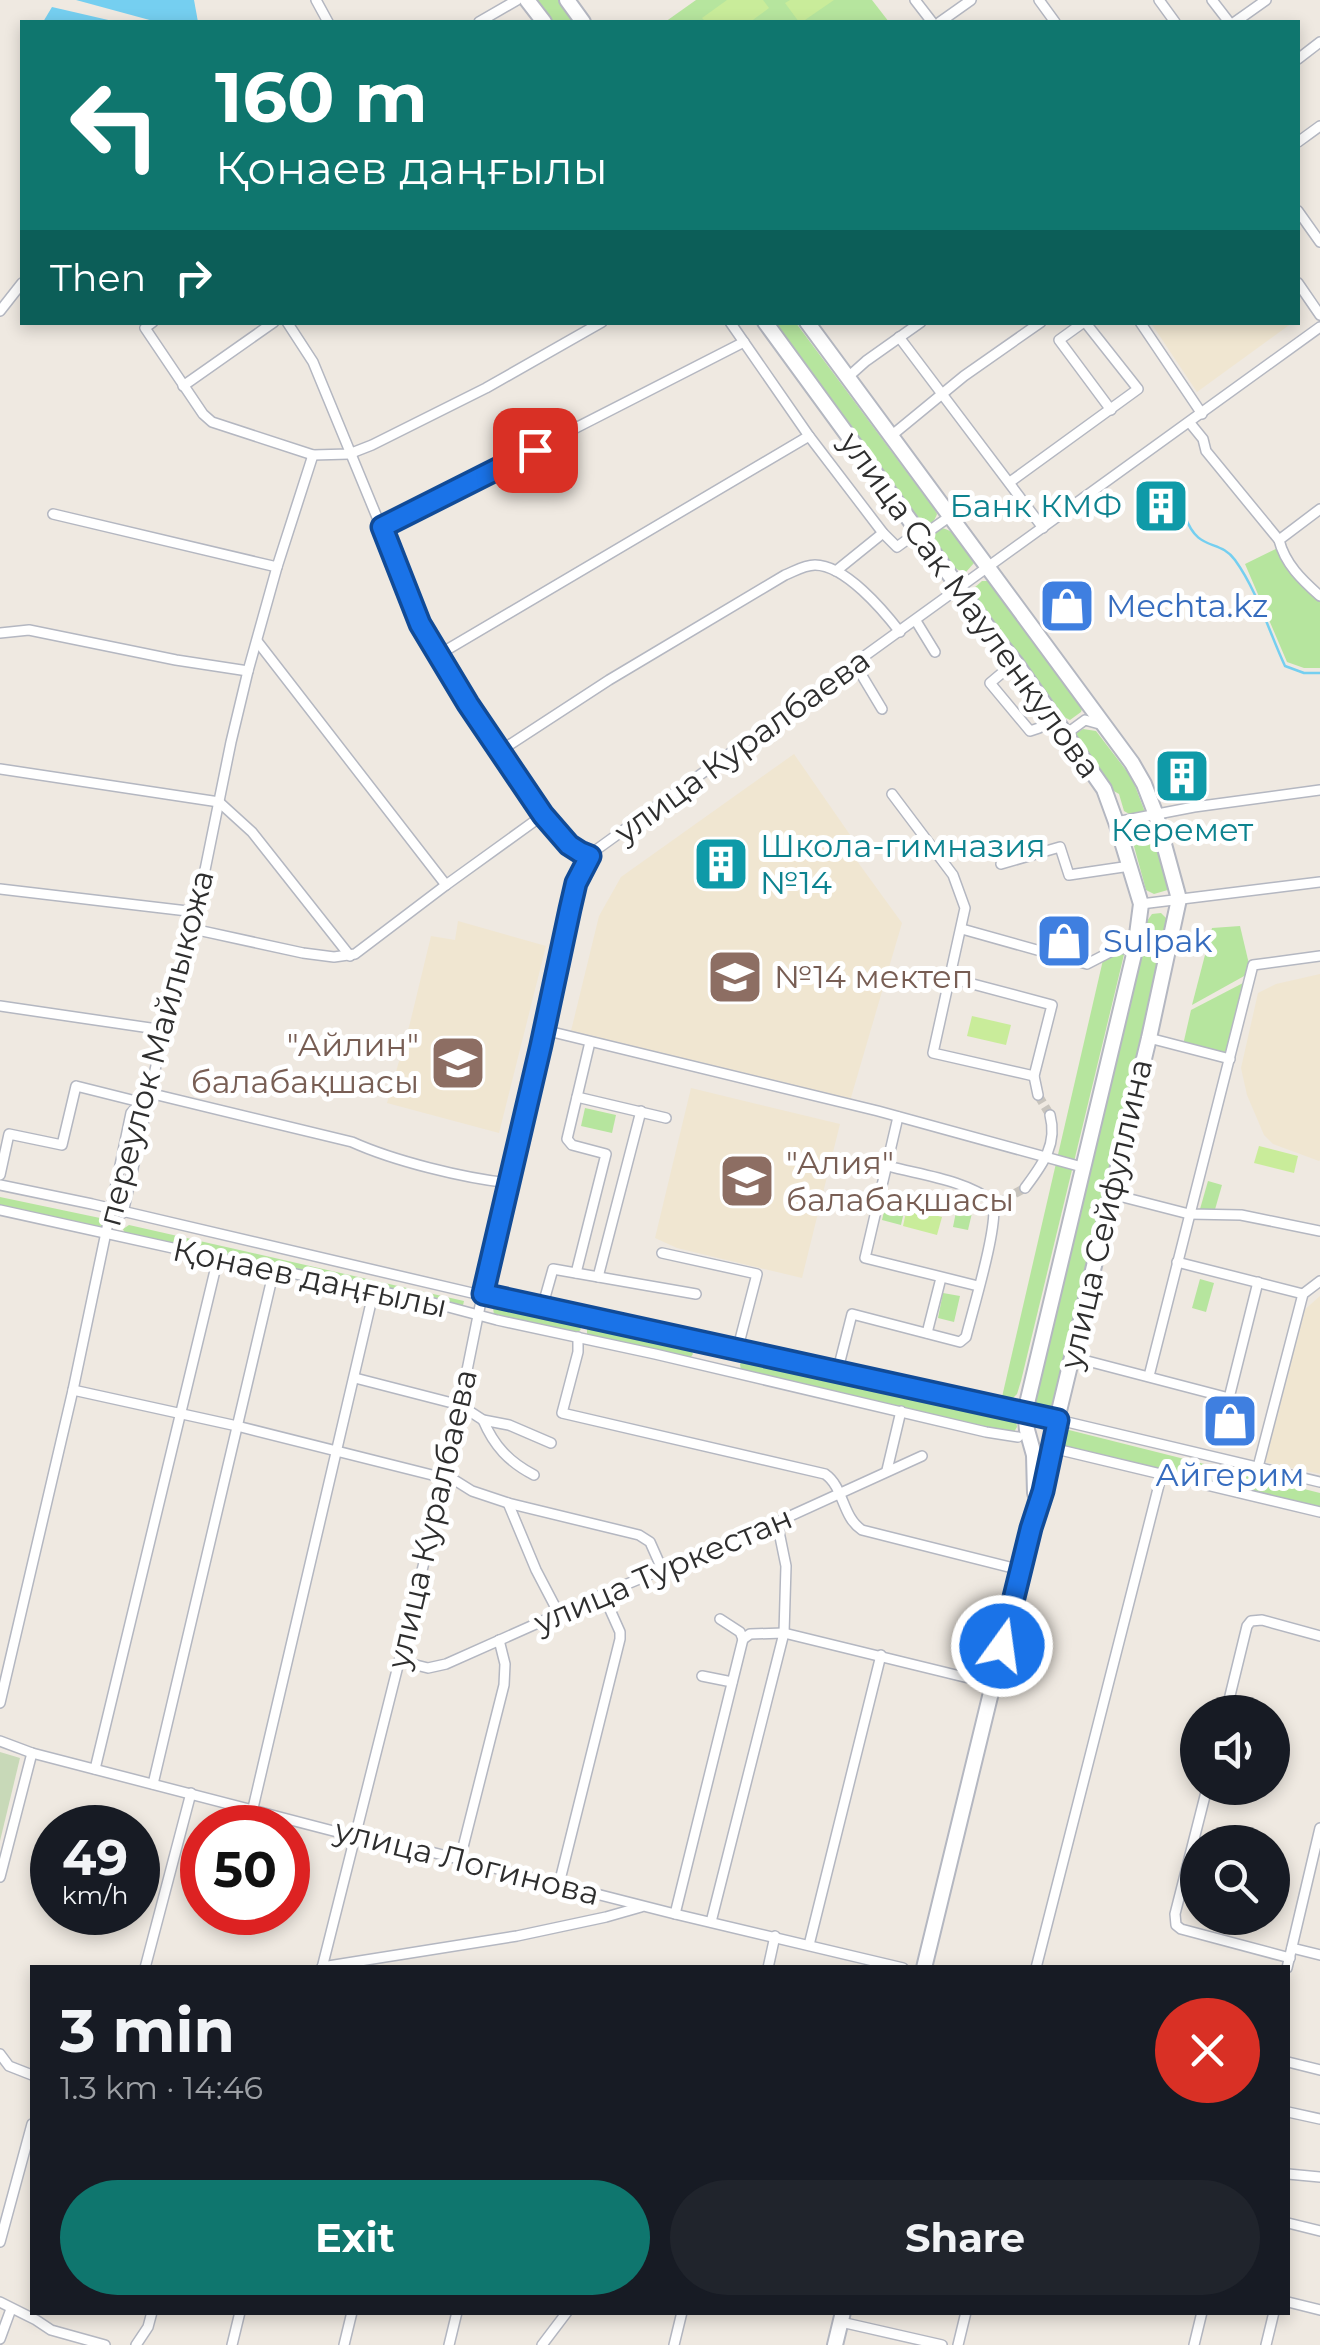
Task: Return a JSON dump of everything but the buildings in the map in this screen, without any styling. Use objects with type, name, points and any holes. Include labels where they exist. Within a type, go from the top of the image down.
[{"type":"main road","points":[[527,0],[542,20]]},
{"type":"main road","points":[[566,0],[581,20]]},
{"type":"main road","name":"улица Сак Мауленкулова","points":[[767,325],[1104,789],[1141,904]]},
{"type":"main road","name":"улица Сак Мауленкулова","points":[[808,325],[1132,763],[1156,814],[1179,899]]},
{"type":"main road","name":"улица Сейфуллина","points":[[925,1965],[1043,1491],[1179,899]]},
{"type":"main road","name":"улица Сейфуллина","points":[[1031,1528],[1036,1480],[1034,1455],[1024,1439],[1024,1412],[1134,950],[1141,904]]},
{"type":"main road","name":"Қонаев даңғылы","points":[[1024,1439],[1052,1448]]},
{"type":"main road","points":[[835,2345],[842,2317]]},
{"type":"street","points":[[483,20],[517,0]]},
{"type":"street","points":[[915,0],[930,20]]},
{"type":"street","points":[[943,20],[971,0]]},
{"type":"street","points":[[1212,0],[1230,20]]},
{"type":"street","points":[[1235,20],[1266,0]]},
{"type":"street","points":[[1300,57],[1320,42]]},
{"type":"street","points":[[1300,213],[1320,242]]},
{"type":"street","points":[[1310,227],[1320,218]]},
{"type":"street","points":[[0,311],[20,286]]},
{"type":"street","points":[[1300,286],[1320,315]]},
{"type":"street","points":[[149,325],[145,328],[183,386],[216,425],[312,456],[349,454],[372,446],[597,325]]},
{"type":"street","points":[[183,386],[270,325]]},
{"type":"street","points":[[289,325],[313,362],[420,624],[438,656],[543,815],[569,845],[590,856]]},
{"type":"street","points":[[732,325],[808,436],[897,547],[949,517]]},
{"type":"street","points":[[847,378],[917,325]]},
{"type":"street","points":[[891,436],[943,392],[1037,325]]},
{"type":"street","points":[[1080,325],[1059,340],[1110,410]]},
{"type":"street","points":[[1010,482],[1138,389],[1086,325]]},
{"type":"street","points":[[1142,325],[1202,414]]},
{"type":"street","name":"улица Куралбаева","points":[[322,1965],[445,1479],[576,883],[590,856],[1320,327]]},
{"type":"street","points":[[900,337],[1043,528]]},
{"type":"street","points":[[382,527],[744,342]]},
{"type":"street","points":[[1190,423],[1206,451],[1279,540],[1282,552],[1300,579],[1320,596]]},
{"type":"street","points":[[438,656],[808,436]]},
{"type":"street","name":"переулок Майлыкожа","points":[[0,1702],[73,1390],[132,1113],[148,1093],[193,929],[248,671],[312,456]]},
{"type":"street","points":[[1279,540],[1320,509]]},
{"type":"street","points":[[53,514],[277,567]]},
{"type":"street","points":[[836,571],[883,533]]},
{"type":"street","points":[[500,751],[624,672],[806,566],[836,571],[870,598],[900,632]]},
{"type":"street","points":[[916,621],[935,652]]},
{"type":"street","points":[[0,633],[29,630],[248,671]]},
{"type":"street","points":[[258,641],[446,885]]},
{"type":"street","points":[[1015,662],[990,682],[1030,732],[1052,716]]},
{"type":"street","points":[[855,664],[882,709]]},
{"type":"street","points":[[1066,734],[1085,720],[1106,727]]},
{"type":"street","points":[[0,769],[219,802],[252,832],[350,956]]},
{"type":"street","points":[[1116,822],[1320,790]]},
{"type":"street","points":[[892,794],[954,875],[965,908],[933,1053],[1034,1076]]},
{"type":"street","points":[[193,929],[303,953],[350,956],[543,815]]},
{"type":"street","points":[[1001,864],[1060,847],[1069,875],[1130,866]]},
{"type":"street","points":[[1141,904],[1320,882]]},
{"type":"street","points":[[0,888],[196,912]]},
{"type":"street","points":[[962,929],[1087,964],[1118,948],[1134,950]]},
{"type":"street","points":[[1148,1376],[1253,965],[1320,956]]},
{"type":"street","points":[[950,978],[1052,1005],[1034,1076],[1038,1094]]},
{"type":"street","points":[[0,1006],[164,1030]]},
{"type":"street","points":[[544,1030],[898,1117],[1082,1167]]},
{"type":"street","points":[[1149,1038],[1230,1059]]},
{"type":"street","points":[[576,1273],[606,1154],[567,1139],[590,1042]]},
{"type":"street","points":[[0,1175],[9,1134],[62,1145],[76,1086],[140,1102]]},
{"type":"street","points":[[123,1213],[148,1093],[509,1183]]},
{"type":"street","points":[[577,1096],[666,1118]]},
{"type":"street","points":[[598,1277],[640,1111]]},
{"type":"street","points":[[1025,1188],[1047,1157],[1053,1127],[1050,1115]]},
{"type":"street","points":[[898,1117],[864,1258],[978,1286]]},
{"type":"street","points":[[838,1373],[852,1314],[960,1342],[978,1286],[998,1201],[956,1184],[888,1166]]},
{"type":"street","name":"Қонаев даңғылы","points":[[0,1185],[1024,1412],[1320,1482]]},
{"type":"street","points":[[1111,1194],[1190,1214],[1241,1215],[1320,1231]]},
{"type":"street","name":"Қонаев даңғылы","points":[[0,1210],[374,1290],[1024,1439]]},
{"type":"street","points":[[662,1253],[757,1274],[738,1350]]},
{"type":"street","points":[[95,1769],[218,1258]]},
{"type":"street","points":[[1177,1262],[1302,1294]]},
{"type":"street","points":[[542,1308],[553,1269],[696,1294]]},
{"type":"street","points":[[154,1784],[274,1270]]},
{"type":"street","points":[[927,1333],[941,1278]]},
{"type":"street","points":[[1258,1467],[1302,1294],[1320,1281]]},
{"type":"street","points":[[1072,1357],[1229,1398],[1258,1282]]},
{"type":"street","points":[[254,1805],[374,1290]]},
{"type":"street","points":[[578,1337],[578,1352],[562,1413],[825,1474],[831,1477],[852,1522],[870,1533],[1021,1570]]},
{"type":"street","points":[[354,1378],[460,1405],[483,1420],[509,1424],[551,1443]]},
{"type":"street","points":[[73,1390],[338,1451],[456,1482],[508,1503],[645,1538],[662,1569]]},
{"type":"street","points":[[888,1470],[900,1411]]},
{"type":"street","points":[[483,1420],[501,1451],[534,1476]]},
{"type":"street","name":"Қонаев даңғылы","points":[[1052,1448],[1320,1512]]},
{"type":"street","name":"улица Туркестан","points":[[400,1660],[435,1667],[922,1456]]},
{"type":"street","points":[[1037,1965],[1162,1473]]},
{"type":"street","points":[[508,1503],[536,1570],[560,1614]]},
{"type":"street","points":[[712,1922],[784,1634],[786,1566],[777,1522]]},
{"type":"street","points":[[559,1884],[620,1640],[603,1594]]},
{"type":"street","points":[[720,1620],[740,1632],[744,1639]]},
{"type":"street","points":[[1230,1695],[1251,1620],[1320,1636]]},
{"type":"street","points":[[675,1914],[732,1682],[744,1639],[750,1634],[784,1634],[993,1684]]},
{"type":"street","points":[[460,1859],[504,1685],[505,1664],[499,1640]]},
{"type":"street","points":[[809,1945],[882,1655]]},
{"type":"street","points":[[702,1676],[732,1682]]},
{"type":"street","name":"улица Логинова","points":[[0,1742],[240,1805]]},
{"type":"street","points":[[0,1878],[32,1753]]},
{"type":"street","points":[[146,1965],[190,1793]]},
{"type":"street","points":[[1203,1805],[1176,1926],[1290,1958],[1320,1955]]},
{"type":"street","name":"улица Логинова","points":[[310,1824],[890,1965]]},
{"type":"street","points":[[1290,1958],[1320,1828]]},
{"type":"street","points":[[335,1965],[517,1936],[606,1918],[643,1906]]},
{"type":"street","points":[[769,1965],[775,1936]]},
{"type":"street","points":[[0,2054],[8,2066],[30,2074]]},
{"type":"street","points":[[1290,2062],[1320,2070]]},
{"type":"street","points":[[1290,2112],[1320,2120]]},
{"type":"street","points":[[0,2242],[30,2131]]},
{"type":"street","points":[[1290,2174],[1320,2177]]},
{"type":"street","points":[[1290,2224],[1320,2231]]},
{"type":"street","points":[[0,2302],[51,2330],[106,2345]]},
{"type":"street","points":[[1290,2302],[1320,2310]]},
{"type":"street","points":[[0,2339],[11,2309]]},
{"type":"street","points":[[136,2345],[151,2315]]},
{"type":"street","points":[[232,2345],[239,2315]]},
{"type":"street","points":[[344,2345],[351,2315]]},
{"type":"street","points":[[448,2345],[456,2315]]},
{"type":"street","points":[[542,2345],[565,2315]]},
{"type":"street","points":[[677,2344],[682,2315]]},
{"type":"street","points":[[958,2345],[965,2315]]},
{"type":"street","points":[[1194,2345],[1201,2315]]},
{"type":"street","points":[[1266,2345],[1273,2315]]},
{"type":"street","points":[[842,2317],[893,2339],[942,2345]]},
{"type":"shaded area","points":[[1152,325],[1289,325],[1197,392]]},
{"type":"shaded area","name":"№14 мектеп","points":[[794,754],[864,855],[857,861],[902,923],[850,1101],[571,1031],[599,916],[621,877]]},
{"type":"shaded area","name":"\"Айлин\" балабақшасы","points":[[458,921],[546,946],[499,1133],[387,1103],[431,936],[455,940]]},
{"type":"shaded area","points":[[1320,974],[1319,1161],[1273,1144],[1264,1135],[1247,1095],[1241,1068],[1258,993],[1276,984]]},
{"type":"shaded area","name":"\"Алия\" балабақшасы","points":[[691,1088],[840,1124],[802,1278],[677,1248],[655,1238]]},
{"type":"shaded area","points":[[1320,1296],[1320,1474],[1264,1462],[1302,1312]]},
{"type":"green space","points":[[535,0],[559,0],[574,20],[550,20]]},
{"type":"green space","points":[[696,0],[872,0],[887,20],[668,20]]},
{"type":"green space","points":[[727,0],[763,0],[769,8],[753,20],[702,18]]},
{"type":"green space","points":[[834,0],[805,20],[798,20],[785,3]]},
{"type":"green space","points":[[775,325],[797,325],[935,510],[932,523],[922,524]]},
{"type":"green space","points":[[941,528],[957,537],[970,552],[974,563],[966,572],[952,565],[934,541],[933,536]]},
{"type":"green space","points":[[1282,546],[1317,595],[1320,593],[1320,668],[1287,662],[1245,564]]},
{"type":"green space","points":[[982,581],[990,581],[1083,706],[1070,720],[973,594]]},
{"type":"green space","points":[[1083,729],[1096,731],[1132,778],[1145,812],[1131,815],[1124,811],[1119,794],[1075,741],[1075,734]]},
{"type":"green space","points":[[1150,823],[1171,889],[1154,894],[1146,890],[1129,828]]},
{"type":"green space","points":[[1161,913],[1168,920],[1167,934],[1054,1398],[1051,1407],[1041,1409],[1034,1405],[1033,1398],[1145,924],[1152,914]]},
{"type":"green space","points":[[1240,926],[1249,964],[1246,975],[1192,1005],[1212,928]]},
{"type":"green space","points":[[1109,934],[1129,934],[1021,1381],[1013,1398],[1002,1397]]},
{"type":"green space","points":[[1243,983],[1227,1054],[1183,1045],[1191,1010]]},
{"type":"green space","points":[[972,1016],[1011,1025],[1006,1045],[967,1036]]},
{"type":"green space","points":[[585,1108],[616,1115],[612,1133],[581,1126]]},
{"type":"green space","points":[[1259,1146],[1298,1156],[1294,1173],[1254,1163]]},
{"type":"green space","points":[[1208,1181],[1222,1185],[1214,1213],[1200,1209]]},
{"type":"green space","points":[[889,1190],[905,1194],[901,1225],[882,1220]]},
{"type":"green space","points":[[0,1197],[100,1218],[105,1223],[99,1228],[0,1209]]},
{"type":"green space","points":[[959,1197],[975,1200],[968,1230],[953,1227]]},
{"type":"green space","points":[[907,1208],[942,1217],[937,1235],[903,1226]]},
{"type":"green space","points":[[129,1225],[464,1301],[462,1310],[125,1234],[123,1229]]},
{"type":"green space","points":[[1200,1279],[1214,1283],[1206,1312],[1192,1308]]},
{"type":"green space","points":[[943,1293],[960,1296],[954,1322],[938,1318]]},
{"type":"green space","points":[[500,1305],[577,1323],[581,1329],[577,1334],[494,1315],[493,1308]]},
{"type":"green space","points":[[587,1329],[690,1348],[693,1354],[690,1358],[587,1336]]},
{"type":"green space","points":[[746,1358],[1012,1417],[1017,1427],[1009,1433],[741,1371],[740,1364]]},
{"type":"green space","points":[[1065,1429],[1320,1493],[1320,1508],[1062,1445]]},
{"type":"green space","points":[[0,1752],[20,1758],[0,1841]]},
{"type":"water","points":[[76,0],[194,0],[198,20],[150,20]]},
{"type":"water","points":[[52,7],[108,20],[44,20]]},
{"type":"waterway","points":[[1185,516],[1196,535],[1235,560],[1257,599],[1285,666],[1304,673],[1320,673]]},
{"type":"tunnel","points":[[1038,1095],[1050,1115]]},
{"type":"tunnel","points":[[1003,1200],[1025,1188]]},
{"type":"place","name":"Банк КМФ","points":[[1161,506]]},
{"type":"place","name":"Mechta.kz","points":[[1067,606]]},
{"type":"place","name":"Керемет","points":[[1182,776]]},
{"type":"place","name":"Школа-гимназия №14","points":[[721,864]]},
{"type":"place","name":"Sulpak","points":[[1064,941]]},
{"type":"place","name":"№14 мектеп","points":[[735,977]]},
{"type":"place","name":"\"Айлин\" балабақшасы","points":[[458,1063]]},
{"type":"place","name":"\"Алия\" балабақшасы","points":[[747,1181]]},
{"type":"place","name":"Айгерим","points":[[1230,1421]]},
{"type":"route","points":[[535,450],[382,527],[420,624],[468,704],[543,815],[569,845],[590,856],[576,883],[483,1294],[1058,1420],[1002,1646]]}]
